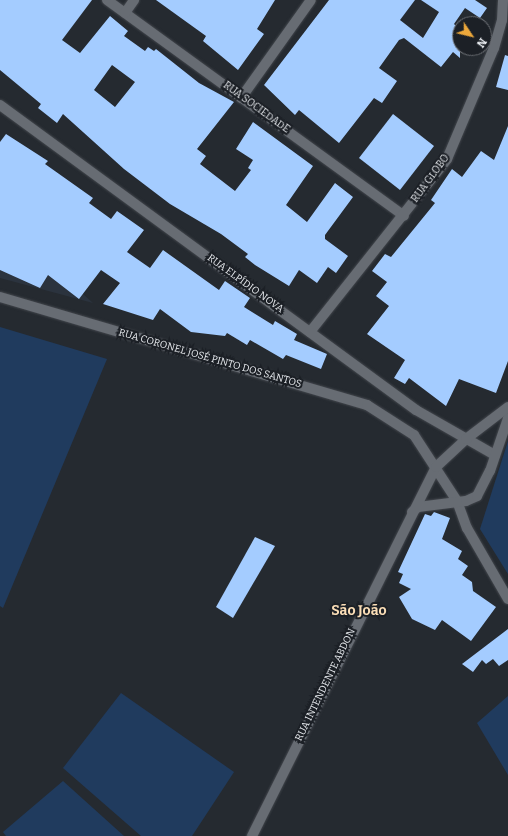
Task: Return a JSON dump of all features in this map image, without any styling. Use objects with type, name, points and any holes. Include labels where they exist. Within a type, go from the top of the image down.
[{"type":"street","name":"RUA SOCIEDADE","points":[[108,0],[404,216]]},
{"type":"street","points":[[125,12],[134,0]]},
{"type":"street","points":[[242,98],[311,0]]},
{"type":"street","name":"RUA GLOBO","points":[[310,332],[404,216],[457,142],[494,48],[502,20],[503,0]]},
{"type":"street","name":"RUA ELPÍDIO NOVA","points":[[0,105],[416,410],[495,455]]},
{"type":"street","name":"RUA CORONEL JOSÉ PINTO DOS SANTOS","points":[[0,297],[367,405],[414,434],[436,466]]},
{"type":"street","name":"RUA INTENDENTE ABDON","points":[[252,836],[436,466],[466,438],[508,407]]},
{"type":"street","points":[[412,512],[418,507],[466,501],[482,491],[508,418]]},
{"type":"street","points":[[436,466],[457,501],[467,528],[508,599]]},
{"type":"shaded area","points":[[0,219],[93,303],[0,278]]},
{"type":"shaded area","points":[[0,327],[107,359],[3,608],[0,606]]},
{"type":"shaded area","points":[[508,441],[508,574],[480,529]]},
{"type":"shaded area","points":[[121,693],[234,772],[192,836],[141,836],[63,768]]},
{"type":"shaded area","points":[[508,696],[508,775],[477,723]]},
{"type":"shaded area","points":[[63,781],[124,836],[6,836],[3,832]]},
{"type":"building","points":[[0,0],[92,0],[62,40],[80,53],[110,16],[128,31],[124,36],[145,51],[148,47],[154,51],[156,49],[199,83],[234,102],[197,149],[206,156],[200,164],[235,191],[251,170],[248,168],[253,160],[236,149],[253,122],[313,166],[286,205],[307,222],[335,183],[353,197],[325,235],[325,239],[348,256],[336,273],[328,267],[317,283],[299,270],[289,286],[255,265],[245,257],[248,254],[221,234],[170,204],[124,169],[63,114],[57,123],[38,108],[41,104],[0,70]],"holes":[[[112,65],[135,82],[115,107],[94,90]]]},
{"type":"building","points":[[156,0],[275,0],[257,29],[264,34],[238,70],[203,41],[206,36]]},
{"type":"building","points":[[329,0],[415,0],[400,20],[423,38],[439,12],[421,0],[475,0],[487,8],[481,16],[477,16],[465,8],[460,16],[452,16],[452,53],[441,67],[404,38],[399,40],[379,68],[397,81],[382,103],[374,98],[339,143],[299,110],[295,115],[264,85]]},
{"type":"building","points":[[505,55],[508,56],[508,90],[496,87]]},
{"type":"building","points":[[393,114],[434,146],[400,190],[359,158]]},
{"type":"building","points":[[508,126],[508,361],[496,393],[459,379],[446,406],[409,378],[405,384],[394,378],[405,360],[367,334],[389,306],[376,296],[387,282],[372,271],[385,254],[391,257],[435,203],[431,200],[452,169],[462,177],[481,151],[494,160]]},
{"type":"building","points":[[6,134],[48,161],[45,164],[93,198],[89,203],[111,219],[117,211],[144,230],[127,252],[150,268],[163,250],[219,290],[225,281],[250,298],[244,307],[273,325],[275,321],[297,334],[294,340],[327,354],[321,369],[286,355],[283,359],[250,340],[247,345],[227,333],[225,336],[191,332],[160,309],[153,320],[103,304],[120,283],[101,270],[79,299],[48,275],[40,288],[0,270],[0,142]]},
{"type":"building","points":[[434,512],[450,518],[442,539],[462,551],[458,559],[468,566],[462,575],[472,582],[473,591],[496,607],[471,641],[442,620],[435,630],[412,619],[399,597],[411,589],[399,583],[403,574],[398,572],[425,514],[431,516]]},
{"type":"building","points":[[255,537],[275,546],[233,618],[216,607]]},
{"type":"building","points":[[508,629],[508,660],[499,666],[493,659],[486,664],[482,660],[473,672],[462,664]]},
{"type":"district","name":"São João","points":[[359,611]]}]
